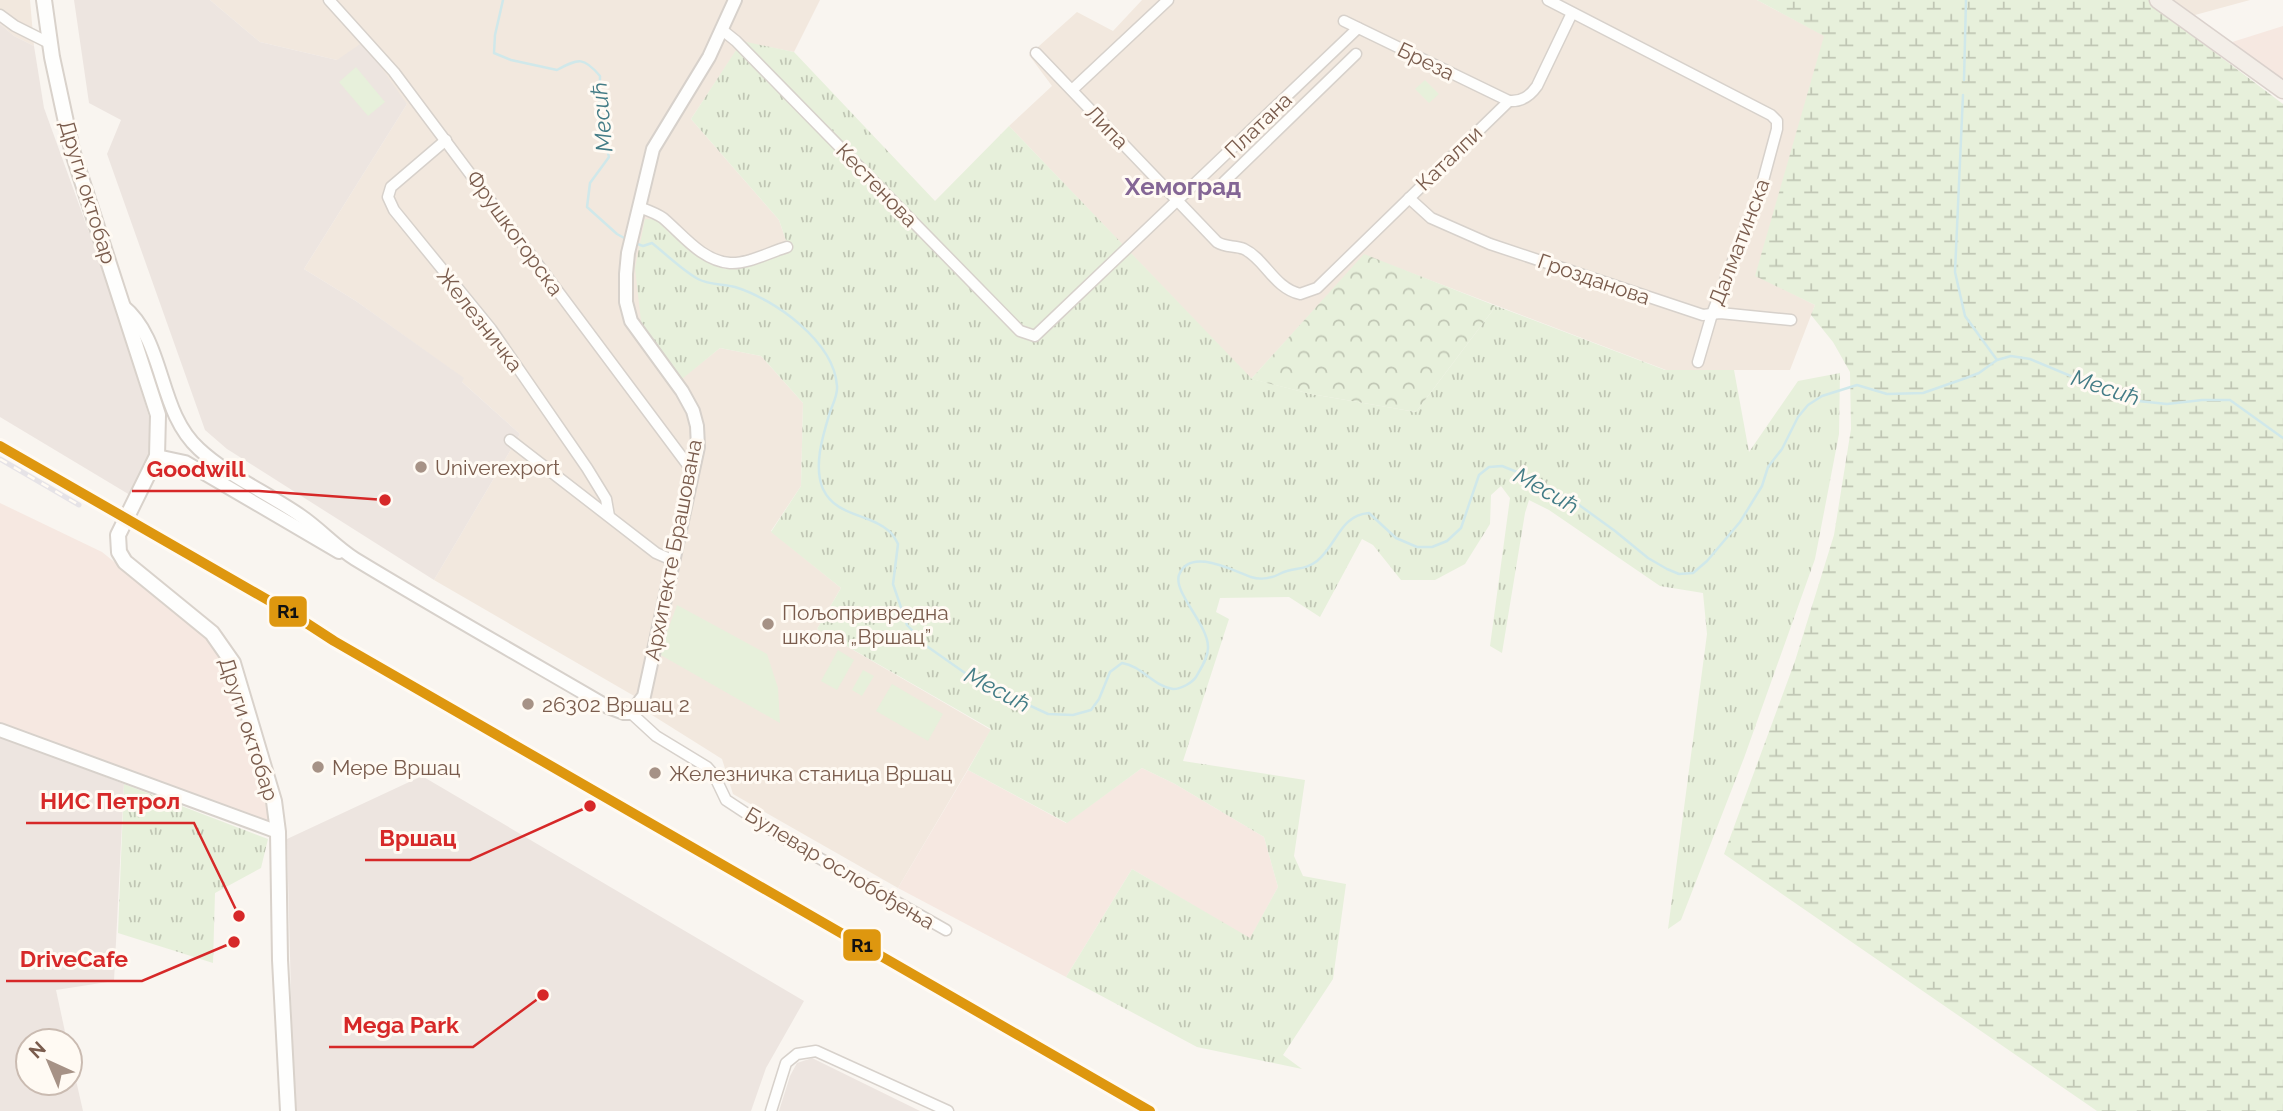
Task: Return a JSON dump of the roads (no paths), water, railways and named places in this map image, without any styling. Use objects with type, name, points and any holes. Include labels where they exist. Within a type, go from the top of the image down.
[{"type":"main road","name":"Други октобар","points":[[44,0],[49,43],[72,150],[158,415],[157,456],[118,535],[118,552],[125,562],[212,633],[233,663],[274,801],[278,832],[281,976],[288,1111]]},
{"type":"main road","points":[[2158,0],[2180,9],[2283,90]]},
{"type":"street","name":"Фрушкогорска","points":[[329,0],[394,72],[693,472]]},
{"type":"street","name":"Архитекте Брашована","points":[[631,713],[644,696],[698,447],[693,411],[682,391],[631,321],[626,302],[628,253],[653,149],[694,83],[735,0]]},
{"type":"street","points":[[1072,90],[1168,0]]},
{"type":"street","points":[[1548,0],[1572,13]]},
{"type":"street","name":"Каталпи","points":[[1306,293],[1317,288],[1509,101],[1515,102],[1527,97],[1537,86],[1572,13]]},
{"type":"street","name":"Далматинска","points":[[1572,13],[1772,115],[1777,121],[1760,192],[1712,314],[1698,362]]},
{"type":"street","points":[[0,15],[15,26],[49,43]]},
{"type":"street","name":"Бреза","points":[[1344,21],[1509,101]]},
{"type":"street","name":"Платана","points":[[1035,336],[1358,28]]},
{"type":"street","name":"Кестенова","points":[[721,30],[736,41],[1020,331],[1035,336]]},
{"type":"street","name":"Липа","points":[[1036,53],[1217,242],[1226,247],[1244,250],[1286,289],[1306,293]]},
{"type":"street","points":[[1224,182],[1356,54]]},
{"type":"street","points":[[1301,83],[1313,96]]},
{"type":"street","name":"Железничка","points":[[446,140],[391,187],[388,197],[390,203],[498,339],[587,468],[606,499],[609,516]]},
{"type":"street","name":"Грозданова","points":[[1409,198],[1431,218],[1490,244],[1703,316],[1712,314],[1791,320]]},
{"type":"street","points":[[639,207],[662,217],[700,251],[717,260],[731,263],[787,247]]},
{"type":"street","name":"Булевар ослобођења","points":[[122,306],[138,320],[176,416],[191,442],[212,459],[326,534],[353,558]]},
{"type":"street","points":[[510,440],[656,552],[672,560]]},
{"type":"street","name":"Булевар ослобођења","points":[[157,456],[185,462],[608,707],[631,713],[656,736],[707,767],[726,800],[782,837],[946,930]]},
{"type":"street","points":[[296,513],[297,529]]},
{"type":"street","name":"Булевар ослобођења","points":[[297,529],[326,534]]},
{"type":"street","points":[[0,730],[278,832]]},
{"type":"street","points":[[771,1111],[786,1063],[797,1054],[816,1051],[948,1111]]},
{"type":"waterway","name":"Месић","points":[[503,0],[494,53],[511,60],[557,70],[581,61],[590,65],[600,76],[599,120],[609,157],[590,183],[587,207],[626,239]]},
{"type":"waterway","points":[[1964,80],[1966,0]]},
{"type":"waterway","points":[[1963,95],[1955,272],[1965,316],[1997,360]]},
{"type":"waterway","name":"Месић","points":[[635,243],[643,246],[652,243],[702,281],[735,287],[767,301],[800,324],[814,338],[833,369],[837,386],[820,450],[820,480],[823,489],[836,505],[881,525],[894,537],[898,544],[893,584],[907,625],[928,647],[975,680],[1048,714],[1073,715],[1091,710],[1099,699],[1110,672],[1122,663],[1173,689],[1183,687],[1194,679],[1206,659],[1208,648],[1203,629],[1181,591],[1179,582],[1179,575],[1193,562],[1213,563],[1253,578],[1274,576],[1313,564],[1351,519],[1369,513],[1396,538],[1417,547],[1432,547],[1447,541],[1461,528],[1479,475],[1489,467],[1502,466],[1527,476],[1575,502],[1648,558],[1679,574],[1693,573],[1707,561],[1740,522],[1762,486],[1768,467],[1808,405],[1822,396],[1857,385],[1887,394],[1923,393],[1979,373],[1997,360],[2011,356],[2030,359],[2097,387],[2115,387],[2138,401],[2167,404],[2230,400],[2283,438]]},
{"type":"railway","points":[[0,446],[1134,1102]]},
{"type":"railway","points":[[0,459],[79,505]]},
{"type":"place","name":"Univerexport","points":[[421,467]]},
{"type":"place","name":"Goodwill","points":[[385,500]]},
{"type":"place","name":"Пољопривредна школа „Вршац”","points":[[768,624]]},
{"type":"place","name":"26302 Вршац 2","points":[[528,704]]},
{"type":"place","name":"Мере Вршац","points":[[318,767]]},
{"type":"place","name":"Железничка станица Вршац","points":[[655,773]]},
{"type":"place","name":"Вршац","points":[[590,806]]},
{"type":"place","name":"НИС Петрол","points":[[239,916]]},
{"type":"place","name":"DriveCafe","points":[[234,942]]},
{"type":"place","name":"Mega Park","points":[[543,995]]},
{"type":"district","name":"Хемоград","points":[[1183,186]]}]
